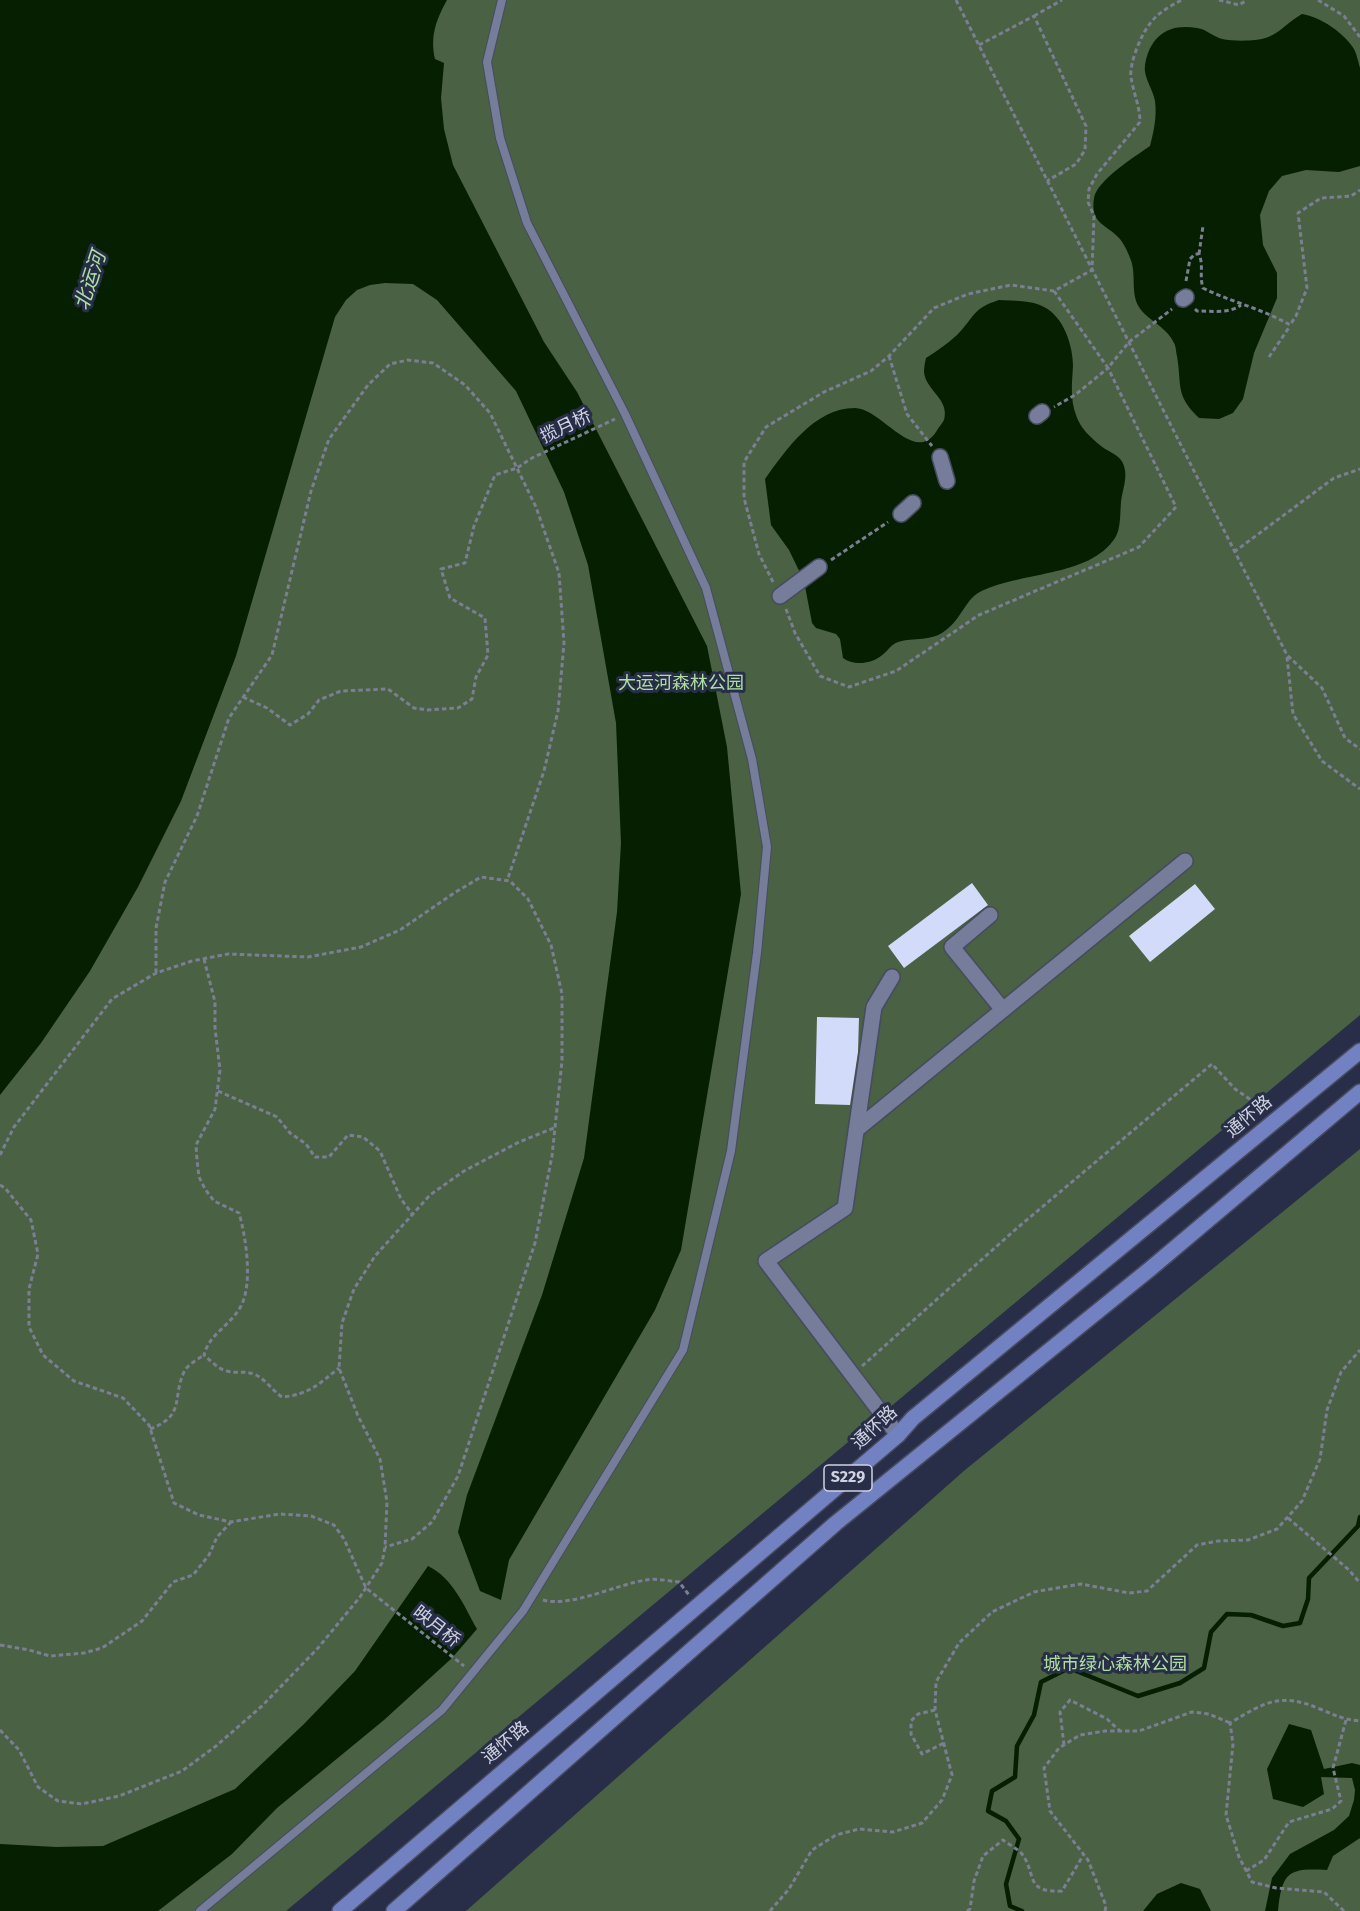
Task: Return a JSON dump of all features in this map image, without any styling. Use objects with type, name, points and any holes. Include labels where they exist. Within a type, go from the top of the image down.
[{"type":"main road","name":"通怀路","points":[[340,1911],[898,1435],[913,1418],[1360,1051]]},
{"type":"main road","name":"S229","points":[[394,1911],[836,1523],[1150,1269],[1360,1092]]},
{"type":"street","points":[[940,457],[947,481]]},
{"type":"street","points":[[901,514],[913,503]]},
{"type":"street","points":[[780,596],[819,567]]},
{"type":"street","points":[[856,1130],[1185,861]]},
{"type":"street","points":[[990,915],[952,947],[1003,1010]]},
{"type":"street","points":[[892,977],[874,1007],[845,1208],[766,1261],[898,1435]]},
{"type":"lane","points":[[200,1911],[442,1710],[523,1611],[683,1350],[731,1151],[757,953],[767,847],[752,759],[706,588],[625,414],[527,223],[503,148],[486,62],[502,0]]},
{"type":"path","points":[[956,0],[1287,655],[1322,688],[1345,738],[1360,749]]},
{"type":"path","points":[[979,45],[1062,0]]},
{"type":"path","points":[[1092,270],[1094,216],[1088,202],[1089,189],[1097,174],[1140,122],[1140,111],[1130,75],[1134,57],[1149,25],[1165,9],[1182,0]]},
{"type":"path","points":[[1219,0],[1239,5],[1247,0]]},
{"type":"path","points":[[1318,0],[1344,16],[1360,37]]},
{"type":"path","points":[[1034,16],[1086,126],[1085,150],[1076,164],[1047,181]]},
{"type":"path","points":[[1269,357],[1296,316],[1307,288],[1298,213],[1321,198],[1351,196],[1360,190]]},
{"type":"path","points":[[1203,226],[1199,254],[1202,268],[1200,278],[1203,288],[1240,305],[1275,316],[1290,326]]},
{"type":"path","points":[[1040,414],[1075,395],[1108,368],[1129,342],[1184,298],[1190,259],[1195,254],[1199,254]]},
{"type":"path","points":[[1054,291],[1108,368]]},
{"type":"path","points":[[1184,298],[1197,311],[1230,310],[1240,305]]},
{"type":"path","points":[[889,356],[907,414],[925,437]]},
{"type":"path","points":[[156,973],[156,928],[165,882],[197,816],[229,718],[272,655],[310,491],[329,439],[368,385],[390,364],[408,360],[433,363],[465,386],[490,413],[536,507],[559,573],[564,643],[558,711],[544,771],[507,881]]},
{"type":"path","name":"揽月桥","points":[[243,697],[267,708],[290,726],[308,714],[320,700],[341,691],[388,689],[414,708],[427,710],[458,708],[472,699],[476,677],[488,655],[485,618],[450,598],[441,569],[465,563],[482,503],[495,475],[517,468],[532,458],[612,420]]},
{"type":"path","points":[[1234,552],[1334,478],[1360,469]]},
{"type":"path","points":[[819,567],[901,514]]},
{"type":"path","points":[[1287,655],[1293,714],[1322,761],[1360,789]]},
{"type":"path","points":[[0,1155],[14,1127],[112,999],[156,973],[228,954],[308,957],[361,947],[400,930],[482,877],[507,881],[528,899],[551,945],[562,994],[562,1061],[552,1156],[535,1243],[458,1476],[432,1522],[412,1539],[386,1546]]},
{"type":"path","points":[[150,1429],[162,1424],[172,1416],[186,1368],[204,1355],[207,1344],[241,1306],[245,1290],[246,1248],[239,1213],[214,1200],[199,1177],[196,1145],[215,1109],[220,1070],[215,1028],[215,1002],[204,959]]},
{"type":"path","points":[[852,1375],[1016,1229],[1212,1064],[1235,1089],[1279,1118]]},
{"type":"path","points":[[219,1090],[277,1117],[290,1132],[306,1144],[315,1157],[329,1157],[348,1135],[363,1137],[380,1151],[401,1199],[413,1215]]},
{"type":"path","points":[[0,1730],[19,1750],[38,1787],[58,1801],[82,1804],[119,1796],[182,1771],[216,1746],[261,1706],[318,1648],[366,1588],[381,1563],[386,1546],[387,1502],[380,1459],[358,1416],[339,1368],[342,1323],[354,1290],[375,1256],[430,1196],[464,1171],[519,1142],[555,1128]]},
{"type":"path","points":[[0,1185],[31,1220],[38,1254],[29,1289],[29,1327],[43,1355],[74,1381],[123,1398],[149,1425],[174,1503],[199,1515],[231,1522],[279,1514],[311,1515],[334,1525],[344,1539],[366,1588]]},
{"type":"path","points":[[770,1911],[789,1889],[812,1850],[836,1835],[859,1829],[893,1832],[922,1823],[942,1800],[952,1775],[935,1710],[936,1682],[959,1643],[992,1612],[1034,1592],[1081,1584],[1129,1593],[1147,1591],[1197,1545],[1218,1541],[1248,1540],[1277,1529],[1302,1501],[1320,1459],[1327,1410],[1341,1372],[1360,1350]]},
{"type":"path","points":[[204,1355],[217,1367],[259,1376],[282,1397],[293,1396],[317,1387],[339,1368]]},
{"type":"path","points":[[1287,1517],[1349,1570],[1360,1583]]},
{"type":"path","points":[[0,1645],[50,1656],[84,1653],[102,1648],[142,1621],[173,1582],[193,1575],[209,1555],[217,1537],[231,1522]]},
{"type":"path","points":[[531,1597],[550,1602],[575,1599],[648,1579],[679,1582],[697,1606]]},
{"type":"path","name":"映月桥","points":[[366,1588],[465,1667]]},
{"type":"path","points":[[1230,1723],[1249,1711],[1281,1699],[1302,1701],[1346,1720],[1360,1721]]},
{"type":"path","points":[[1064,1745],[1060,1712],[1070,1700],[1107,1719],[1120,1731]]},
{"type":"path","points":[[935,1710],[918,1714],[911,1721],[911,1734],[922,1754],[944,1743]]},
{"type":"path","points":[[1105,1911],[1106,1906],[1088,1860],[1050,1811],[1044,1767],[1059,1748],[1080,1735],[1139,1731],[1192,1712],[1209,1714],[1230,1723]]},
{"type":"path","points":[[1246,1871],[1264,1860],[1289,1822],[1332,1809],[1341,1801],[1333,1768],[1346,1720]]},
{"type":"path","points":[[1230,1723],[1233,1744],[1226,1815],[1239,1857],[1252,1882],[1276,1888],[1324,1892],[1344,1911]]},
{"type":"path","points":[[967,1911],[983,1856],[1003,1840],[1022,1853],[1033,1882],[1047,1892],[1062,1891],[1084,1854]]},
{"type":"green space","name":"大运河森林公园","points":[[0,0],[1360,0],[1360,1015],[286,1911],[0,1911]]},
{"type":"green space","name":"城市绿心森林公园","points":[[1360,1149],[1360,1911],[466,1911],[965,1470]]},
{"type":"water","name":"北运河","points":[[0,0],[447,0],[437,21],[433,43],[435,59],[444,63],[441,98],[444,129],[453,165],[544,342],[577,392],[707,646],[727,747],[741,894],[681,1250],[655,1310],[509,1560],[501,1600],[480,1591],[458,1532],[467,1495],[542,1295],[584,1158],[617,912],[621,843],[616,723],[588,565],[564,492],[516,391],[437,300],[413,284],[385,283],[357,290],[346,300],[335,317],[236,656],[181,801],[138,887],[90,971],[41,1043],[0,1095]]},
{"type":"water","points":[[1302,14],[1317,18],[1331,27],[1350,43],[1356,54],[1360,68],[1360,166],[1339,172],[1306,170],[1282,176],[1269,191],[1260,215],[1263,245],[1277,273],[1277,298],[1254,353],[1243,399],[1233,413],[1219,419],[1199,418],[1186,403],[1181,390],[1175,344],[1167,332],[1139,307],[1135,296],[1133,270],[1129,256],[1121,240],[1097,218],[1093,207],[1094,198],[1109,176],[1150,146],[1156,107],[1145,74],[1145,65],[1147,55],[1156,39],[1169,30],[1187,27],[1200,29],[1222,39],[1238,41],[1263,39],[1275,34]]},
{"type":"water","points":[[999,300],[1039,305],[1051,312],[1062,325],[1073,358],[1072,397],[1078,420],[1090,436],[1123,462],[1125,480],[1117,534],[1103,551],[1088,560],[1071,567],[994,586],[978,593],[951,626],[941,634],[898,642],[877,659],[867,662],[847,661],[843,658],[840,639],[836,634],[816,628],[812,623],[804,581],[789,550],[771,525],[765,479],[802,433],[827,415],[840,410],[855,408],[865,410],[908,439],[918,442],[927,440],[943,422],[945,413],[944,406],[926,379],[924,372],[926,358],[957,335],[978,310]]},
{"type":"water","points":[[428,1566],[437,1571],[451,1585],[477,1629],[452,1658],[384,1720],[277,1808],[232,1854],[158,1911],[0,1911],[0,1844],[56,1847],[103,1846],[235,1789],[304,1724],[355,1671]]},
{"type":"water","points":[[1289,1724],[1311,1730],[1324,1769],[1352,1763],[1360,1765],[1360,1838],[1333,1856],[1327,1870],[1304,1870],[1290,1875],[1282,1887],[1278,1911],[1265,1911],[1272,1878],[1290,1854],[1334,1830],[1349,1816],[1354,1800],[1355,1790],[1352,1778],[1321,1777],[1324,1794],[1303,1807],[1273,1799],[1267,1769]]},
{"type":"water","points":[[1181,1883],[1200,1889],[1211,1911],[1143,1911],[1157,1894]]},
{"type":"building","points":[[972,883],[988,905],[904,968],[888,946]]},
{"type":"building","points":[[1195,884],[1215,909],[1150,962],[1129,936]]},
{"type":"building","points":[[817,1017],[859,1018],[858,1052],[850,1105],[815,1104]]},
{"type":"waterway","points":[[1022,1911],[1010,1906],[1006,1884],[1019,1839],[1006,1821],[988,1811],[992,1791],[1015,1777],[1017,1746],[1034,1715],[1041,1682],[1069,1668],[1138,1696],[1180,1683],[1204,1668],[1211,1632],[1227,1614],[1251,1615],[1283,1626],[1300,1623],[1308,1599],[1309,1578],[1358,1526],[1360,1517]]}]
